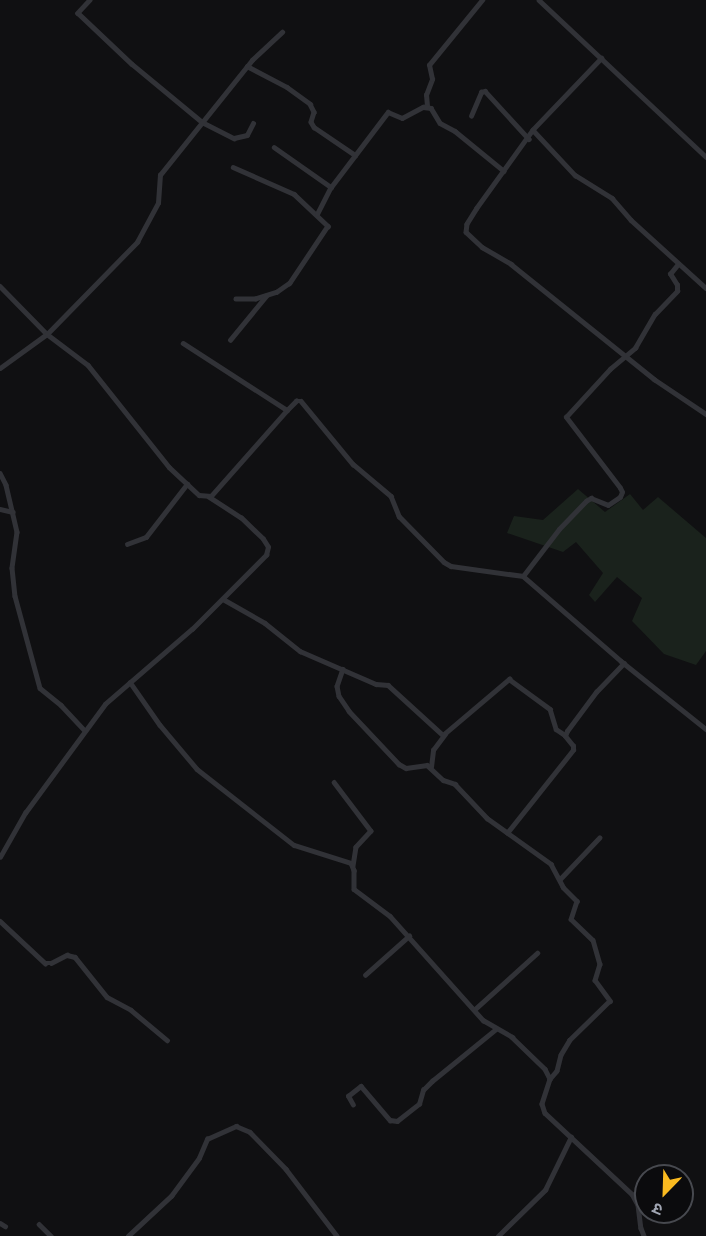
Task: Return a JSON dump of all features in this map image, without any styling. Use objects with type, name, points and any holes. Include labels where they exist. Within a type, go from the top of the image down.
[{"type":"street","points":[[90,0],[78,13],[132,64],[202,123],[234,138],[247,135],[253,123]]},
{"type":"street","points":[[427,106],[426,95],[432,79],[429,65],[482,0]]},
{"type":"street","points":[[539,0],[706,156]]},
{"type":"street","points":[[0,368],[47,334],[137,242],[158,203],[160,175],[269,41],[282,32]]},
{"type":"street","points":[[602,58],[533,130],[529,139],[467,224],[467,234],[482,247],[511,264],[626,357],[706,414]]},
{"type":"street","points":[[248,66],[287,87],[310,104],[314,112],[311,122],[314,126],[356,155]]},
{"type":"street","points":[[471,116],[481,92],[485,91],[529,139]]},
{"type":"street","points":[[317,214],[331,187],[386,113],[402,118],[427,106]]},
{"type":"street","points":[[427,106],[435,111],[440,123],[456,131],[504,171]]},
{"type":"street","points":[[533,130],[575,176],[606,193],[631,220],[706,288]]},
{"type":"street","points":[[274,147],[331,187]]},
{"type":"street","points":[[233,167],[294,194],[328,226],[290,283],[267,296],[256,299],[236,299]]},
{"type":"street","points":[[523,576],[559,529],[586,501],[591,498],[608,505],[620,497],[622,492],[620,488],[581,434],[566,419],[569,412],[604,375],[626,357],[656,314],[677,291],[677,285],[670,274],[678,264]]},
{"type":"street","points":[[0,286],[47,334],[88,365],[169,467],[200,495],[209,497],[241,518],[268,546],[263,559],[223,599],[105,704],[25,813],[0,857]]},
{"type":"street","points":[[230,340],[267,296]]},
{"type":"street","points":[[183,343],[286,410]]},
{"type":"street","points":[[209,497],[286,410],[296,401],[303,402],[353,464],[391,496],[399,516],[447,564],[523,576],[624,663],[706,729]]},
{"type":"street","points":[[0,473],[17,532],[12,568],[15,596],[40,688],[61,705],[84,730]]},
{"type":"street","points":[[127,544],[146,537],[187,484]]},
{"type":"street","points":[[0,508],[13,512]]},
{"type":"street","points":[[223,599],[265,623],[296,649],[378,685],[388,685],[445,734]]},
{"type":"street","points":[[565,735],[596,692],[624,663]]},
{"type":"street","points":[[343,669],[337,690],[349,711],[399,764],[406,768],[422,764],[431,766],[443,780],[457,786],[487,818],[547,860],[577,901],[571,919],[593,940],[600,964],[595,980],[610,999],[608,1005],[570,1040],[560,1057],[556,1072],[550,1079],[543,1107],[551,1120],[626,1187],[638,1205],[639,1220],[644,1236]]},
{"type":"street","points":[[431,766],[433,750],[445,734],[509,680],[550,708],[556,729],[565,735],[573,750],[507,832]]},
{"type":"street","points":[[130,682],[160,725],[207,778],[294,845],[345,860],[353,866]]},
{"type":"street","points":[[334,782],[371,831],[356,847],[357,856],[353,866],[354,889],[384,911],[474,1010],[496,1029],[519,1043],[545,1070],[550,1079]]},
{"type":"street","points":[[560,879],[599,838]]},
{"type":"street","points":[[0,921],[45,963],[51,963],[67,955],[75,957],[107,997],[131,1010],[166,1040]]},
{"type":"street","points":[[365,975],[409,936]]},
{"type":"street","points":[[474,1010],[537,953]]},
{"type":"street","points":[[353,1105],[348,1096],[361,1086],[390,1120],[397,1121],[419,1104],[423,1090],[432,1081],[496,1029]]},
{"type":"street","points":[[128,1236],[165,1204],[199,1158],[207,1139],[239,1126],[250,1132],[286,1169],[337,1236]]},
{"type":"street","points":[[498,1236],[545,1190],[571,1137]]},
{"type":"street","points":[[39,1224],[51,1236]]},
{"type":"shaded area","points":[[578,489],[605,512],[630,494],[643,510],[658,497],[706,538],[706,651],[696,665],[664,654],[632,621],[642,598],[617,577],[595,602],[589,595],[603,573],[576,542],[563,552],[507,533],[514,516],[543,520]]}]
